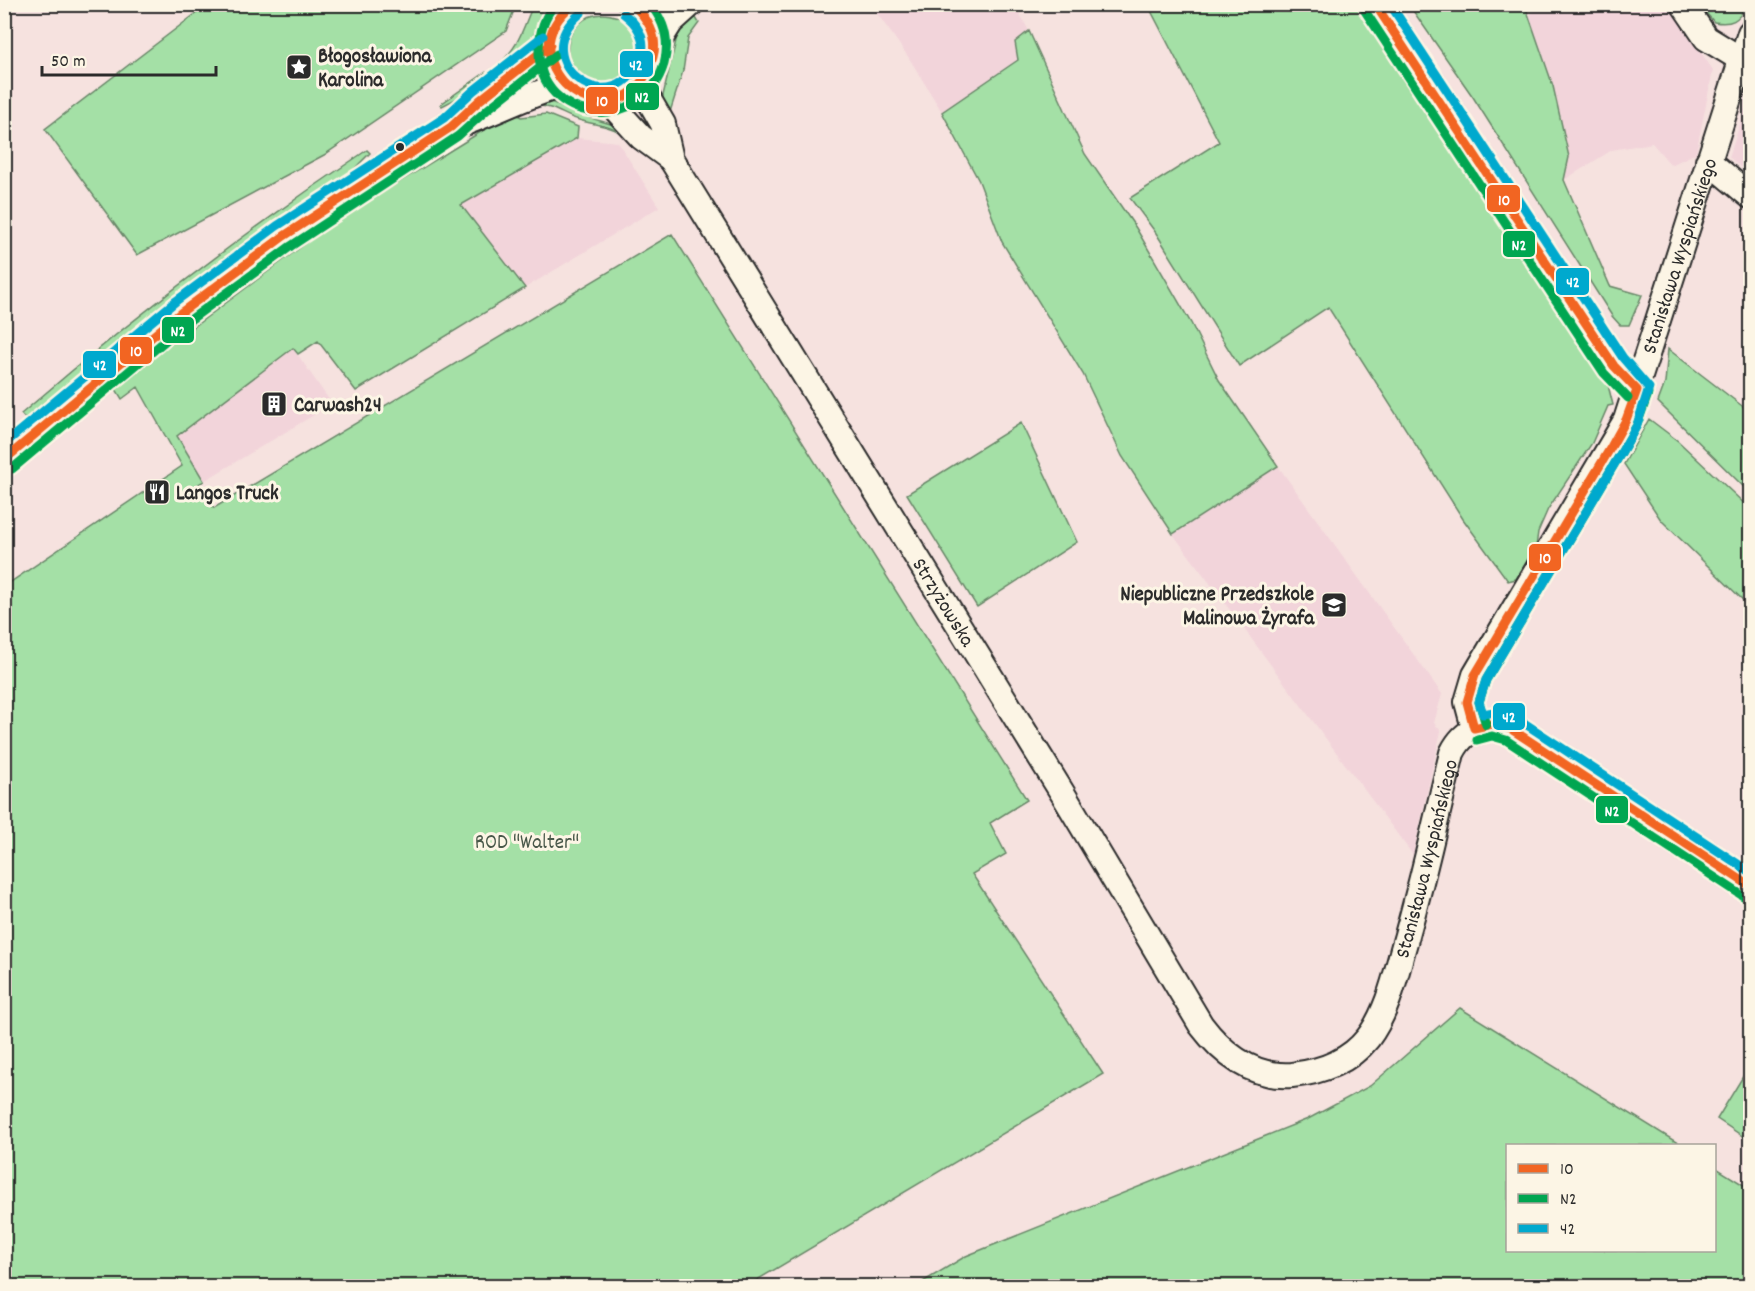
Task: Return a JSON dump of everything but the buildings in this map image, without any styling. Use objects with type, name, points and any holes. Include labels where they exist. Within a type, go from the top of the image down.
[{"type":"street","points":[[631,4],[646,19],[656,46]]},
{"type":"street","points":[[563,9],[550,45],[550,59],[563,85],[585,99],[609,102],[626,96],[641,86],[650,74],[656,46],[671,22],[692,4]]},
{"type":"street","points":[[1375,4],[1614,366],[1637,390]]},
{"type":"street","points":[[1683,4],[1706,38],[1742,60]]},
{"type":"street","name":"Stanisława Wyspiańskiego","points":[[1216,1044],[1227,1054],[1255,1069],[1289,1075],[1315,1071],[1342,1061],[1357,1050],[1369,1037],[1383,1011],[1400,962],[1452,753],[1458,742],[1474,728],[1467,702],[1475,675],[1626,420],[1750,33]]},
{"type":"street","points":[[4,460],[77,397],[210,291],[328,206],[451,127],[480,100],[550,45]]},
{"type":"street","points":[[451,127],[489,115],[514,101],[563,85]]},
{"type":"street","name":"Strzyżowska","points":[[641,86],[663,124],[671,159],[1063,794],[1201,1024],[1216,1044]]},
{"type":"street","name":"Strzyżowska","points":[[609,102],[641,137],[671,159]]},
{"type":"street","points":[[1708,161],[1750,195]]},
{"type":"street","points":[[1474,728],[1492,724],[1511,729],[1750,886]]},
{"type":"shaded area","points":[[871,5],[1015,5],[1029,31],[1015,42],[1018,60],[942,112],[909,58]]},
{"type":"shaded area","points":[[1545,5],[1668,5],[1713,70],[1696,153],[1671,165],[1652,143],[1612,150],[1564,180],[1569,157],[1553,86],[1529,15]]},
{"type":"shaded area","points":[[1750,94],[1750,176],[1729,157]]},
{"type":"shaded area","points":[[577,138],[618,142],[659,207],[525,288],[461,205]]},
{"type":"shaded area","points":[[293,348],[332,404],[204,481],[177,436]]},
{"type":"shaded area","points":[[1278,466],[1442,694],[1434,723],[1441,731],[1413,855],[1173,534]]},
{"type":"green space","points":[[207,5],[516,5],[506,31],[324,155],[137,255],[45,129]]},
{"type":"green space","points":[[533,5],[545,5],[528,50],[504,73],[498,64],[516,44]]},
{"type":"green space","points":[[1148,5],[1358,5],[1467,172],[1606,377],[1613,405],[1608,406],[1592,443],[1548,509],[1538,532],[1536,547],[1516,579],[1508,581],[1463,519],[1328,307],[1239,366],[1156,233],[1130,198],[1219,142]]},
{"type":"green space","points":[[1409,5],[1525,5],[1553,86],[1569,157],[1564,180],[1610,286],[1642,295],[1629,325],[1620,325],[1612,316],[1473,97]]},
{"type":"green space","points":[[1699,5],[1747,5],[1734,21],[1725,23],[1714,22]]},
{"type":"green space","points":[[693,13],[699,23],[688,38],[683,71],[670,112],[661,104],[678,32]]},
{"type":"green space","points":[[603,14],[616,17],[628,24],[635,36],[638,49],[635,62],[628,74],[616,81],[603,84],[590,81],[578,74],[571,62],[568,49],[571,36],[578,24],[590,17]]},
{"type":"green space","points":[[1029,31],[1085,154],[1136,228],[1191,323],[1219,380],[1278,466],[1173,534],[1122,456],[1083,374],[1002,242],[979,181],[942,112],[1018,60],[1015,42]]},
{"type":"green space","points":[[486,72],[492,80],[442,106],[441,104]]},
{"type":"green space","points":[[549,101],[581,115],[617,126],[625,136],[609,127],[585,122],[538,106]]},
{"type":"green space","name":"ROD \"Walter\"","points":[[513,112],[521,117],[546,114],[578,127],[577,138],[461,205],[525,288],[356,391],[318,341],[298,354],[293,348],[177,436],[204,481],[197,485],[214,508],[672,234],[1027,800],[990,823],[1006,854],[972,874],[1103,1074],[747,1286],[5,1286],[5,586],[182,466],[138,387],[122,399],[114,386],[336,221]]},
{"type":"green space","points":[[367,150],[370,153],[340,183],[228,261],[157,316],[29,423],[21,414],[104,344],[190,277],[277,212]]},
{"type":"green space","points":[[1668,349],[1750,412],[1750,493],[1658,402],[1665,383]]},
{"type":"green space","points":[[1649,419],[1678,441],[1750,509],[1750,607],[1661,520],[1624,464]]},
{"type":"green space","points":[[1021,423],[1077,542],[977,607],[907,494]]},
{"type":"green space","points":[[1460,1008],[1679,1144],[1506,1144],[1506,1252],[1716,1252],[1716,1168],[1750,1189],[1750,1286],[916,1286],[966,1256],[1308,1119],[1370,1086]]},
{"type":"green space","points":[[1750,1065],[1750,1141],[1717,1119]]},
{"type":"transit line","name":"N2","points":[[555,4],[542,26],[539,51],[543,75],[555,94],[572,106],[593,112],[615,111],[635,103],[652,87],[664,64],[666,40],[663,25],[650,4]]},
{"type":"transit line","name":"10","points":[[573,4],[553,28],[549,52],[557,74],[573,91],[594,101],[617,100],[638,86],[653,57],[653,34],[647,21],[632,4]]},
{"type":"transit line","name":"10","points":[[1375,4],[1614,366],[1637,390]]},
{"type":"transit line","name":"42","points":[[1390,4],[1623,358],[1649,388],[1637,425],[1486,680],[1479,702],[1483,714],[1494,712],[1518,719],[1750,872]]},
{"type":"transit line","name":"N2","points":[[1365,11],[1604,373],[1628,398]]},
{"type":"transit line","name":"42","points":[[581,13],[565,32],[562,51],[567,68],[580,81],[597,88],[614,87],[630,76],[642,53],[643,41],[639,31],[624,14]]},
{"type":"transit line","name":"42","points":[[4,444],[176,301],[277,226],[444,118],[473,91],[543,36]]},
{"type":"transit line","name":"10","points":[[4,460],[183,311],[284,236],[451,127],[480,100],[550,45]]},
{"type":"transit line","name":"N2","points":[[12,469],[190,320],[291,246],[458,136],[557,54]]},
{"type":"transit line","name":"10","points":[[1474,728],[1467,702],[1475,675],[1611,447],[1626,420],[1637,390]]},
{"type":"transit line","name":"N2","points":[[1486,725],[1479,702],[1486,680],[1637,425],[1648,394]]},
{"type":"transit line","name":"10","points":[[1474,728],[1492,724],[1511,729],[1750,886]]},
{"type":"transit line","name":"N2","points":[[1477,740],[1492,736],[1506,740],[1743,896]]},
{"type":"place","name":"Błogosławiona Karolina","points":[[299,67]]},
{"type":"place","name":"Carwash24","points":[[274,404]]},
{"type":"place","name":"Langos Truck","points":[[157,492]]},
{"type":"place","name":"Niepubliczne Przedszkole Malinowa Żyrafa","points":[[1334,605]]}]
